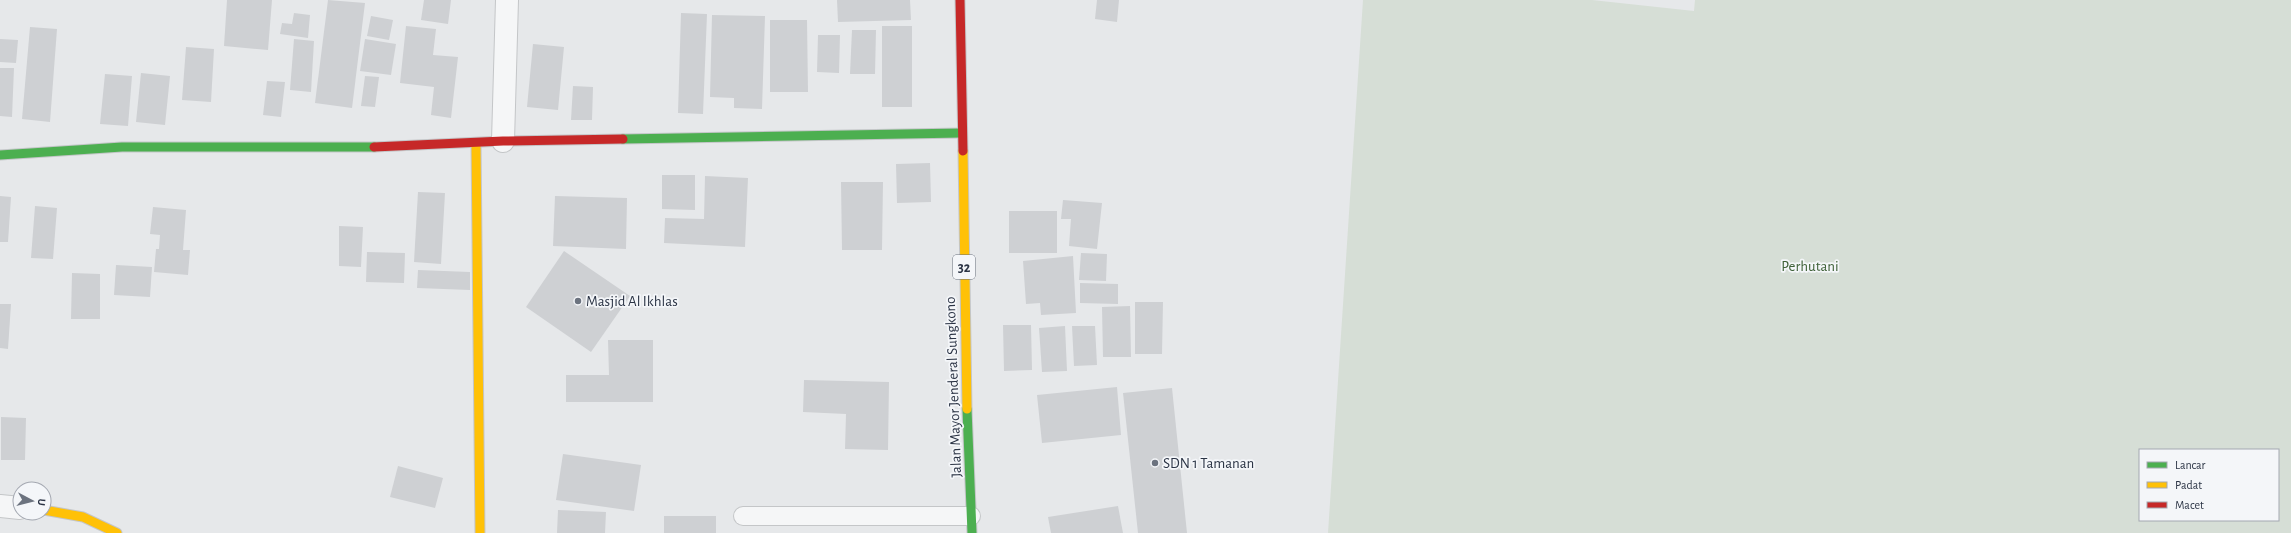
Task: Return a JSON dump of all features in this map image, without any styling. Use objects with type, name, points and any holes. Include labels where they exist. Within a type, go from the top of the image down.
[{"type":"main road","name":"Jalan Mayor Jenderal Sungkono","points":[[960,0],[961,134],[971,524]]},
{"type":"main road","points":[[0,155],[122,147],[399,147],[476,144],[503,141],[961,134]]},
{"type":"main road","points":[[476,144],[480,533]]},
{"type":"main road","points":[[52,511],[83,517],[117,533]]},
{"type":"street","points":[[503,141],[507,0]]},
{"type":"street","points":[[0,506],[12,507]]},
{"type":"lane","points":[[743,516],[971,524]]},
{"type":"green space","name":"Perhutani","points":[[1363,0],[1592,0],[1694,11],[1695,0],[2291,0],[2291,533],[1328,533]]},
{"type":"building","points":[[227,0],[272,0],[268,50],[224,46]]},
{"type":"building","points":[[328,0],[365,3],[352,108],[315,103]]},
{"type":"building","points":[[424,0],[451,0],[448,24],[421,20]]},
{"type":"building","points":[[837,0],[910,0],[911,20],[838,22]]},
{"type":"building","points":[[1097,0],[1119,0],[1117,22],[1095,19]]},
{"type":"building","points":[[294,13],[310,15],[308,38],[280,34],[282,23],[292,24]]},
{"type":"building","points":[[681,13],[707,14],[703,114],[678,113]]},
{"type":"building","points":[[712,15],[765,16],[762,109],[734,108],[734,98],[710,97]]},
{"type":"building","points":[[371,16],[393,20],[389,40],[367,36]]},
{"type":"building","points":[[770,20],[807,20],[808,92],[770,92]]},
{"type":"building","points":[[406,26],[436,29],[433,55],[458,57],[451,118],[431,115],[434,87],[400,83]]},
{"type":"building","points":[[882,26],[912,26],[912,107],[882,107]]},
{"type":"building","points":[[30,27],[57,29],[50,122],[22,119]]},
{"type":"building","points":[[852,30],[876,30],[875,74],[850,74]]},
{"type":"building","points":[[818,35],[840,35],[839,73],[817,72]]},
{"type":"building","points":[[0,39],[18,40],[16,63],[0,62]]},
{"type":"building","points":[[294,39],[314,41],[311,92],[290,90]]},
{"type":"building","points":[[365,39],[396,44],[391,75],[360,71]]},
{"type":"building","points":[[533,44],[564,47],[558,110],[527,107]]},
{"type":"building","points":[[186,47],[214,49],[211,102],[182,100]]},
{"type":"building","points":[[0,68],[14,68],[12,117],[0,116]]},
{"type":"building","points":[[141,73],[170,76],[165,125],[136,122]]},
{"type":"building","points":[[105,74],[132,76],[128,126],[100,124]]},
{"type":"building","points":[[365,76],[379,77],[375,107],[361,106]]},
{"type":"building","points":[[267,81],[285,82],[281,117],[263,115]]},
{"type":"building","points":[[573,86],[593,87],[592,120],[571,120]]},
{"type":"building","points":[[930,163],[931,202],[897,203],[896,164]]},
{"type":"building","points":[[662,175],[695,175],[695,210],[662,209]]},
{"type":"building","points":[[705,176],[748,178],[745,247],[664,243],[665,218],[704,219]]},
{"type":"building","points":[[841,182],[883,182],[882,250],[842,250]]},
{"type":"building","points":[[418,192],[445,193],[441,264],[414,262]]},
{"type":"building","points":[[0,196],[11,197],[8,242],[0,242]]},
{"type":"building","points":[[555,196],[627,198],[626,249],[553,246]]},
{"type":"building","points":[[1063,200],[1102,203],[1097,249],[1069,246],[1071,219],[1061,219]]},
{"type":"building","points":[[35,206],[57,208],[53,259],[31,258]]},
{"type":"building","points":[[153,207],[186,210],[183,250],[190,250],[188,275],[154,272],[156,249],[159,249],[160,235],[150,234]]},
{"type":"building","points":[[1009,211],[1057,211],[1057,253],[1009,253]]},
{"type":"building","points":[[339,226],[363,227],[361,267],[339,266]]},
{"type":"building","name":"Masjid Al Ikhlas","points":[[564,251],[630,296],[591,352],[526,307]]},
{"type":"building","points":[[367,252],[405,253],[404,283],[366,282]]},
{"type":"building","points":[[1081,253],[1107,254],[1106,281],[1079,280]]},
{"type":"building","points":[[1073,256],[1076,313],[1041,315],[1040,303],[1026,304],[1023,261]]},
{"type":"building","points":[[116,265],[152,267],[150,297],[114,295]]},
{"type":"building","points":[[418,270],[470,272],[470,290],[417,288]]},
{"type":"building","points":[[72,273],[100,274],[100,319],[71,319]]},
{"type":"building","points":[[1080,283],[1118,284],[1118,304],[1080,303]]},
{"type":"building","points":[[1135,302],[1163,302],[1162,354],[1135,354]]},
{"type":"building","points":[[0,304],[11,304],[8,349],[0,348]]},
{"type":"building","points":[[1130,306],[1131,357],[1103,357],[1102,307]]},
{"type":"building","points":[[1003,325],[1031,325],[1032,370],[1004,371]]},
{"type":"building","points":[[1065,326],[1067,371],[1042,372],[1039,328]]},
{"type":"building","points":[[1072,326],[1095,326],[1097,365],[1074,366]]},
{"type":"building","points":[[608,340],[653,340],[653,402],[566,402],[566,375],[609,375]]},
{"type":"building","points":[[804,380],[889,382],[888,450],[845,449],[846,414],[803,412]]},
{"type":"building","points":[[1117,387],[1121,435],[1042,443],[1037,395]]},
{"type":"building","name":"SDN 1 Tamanan","points":[[1172,388],[1187,533],[1138,533],[1123,393]]},
{"type":"building","points":[[1,417],[26,418],[25,460],[1,460]]},
{"type":"building","points":[[563,454],[641,465],[634,511],[556,500]]},
{"type":"building","points":[[398,466],[443,478],[435,508],[390,497]]},
{"type":"building","points":[[1118,506],[1123,533],[1051,533],[1048,517]]},
{"type":"building","points":[[558,510],[606,512],[605,533],[557,533]]},
{"type":"building","points":[[664,516],[716,516],[716,533],[664,533]]},
{"type":"traffic: fast","points":[[623,139],[961,133]]},
{"type":"traffic: fast","points":[[0,155],[122,147],[374,147]]},
{"type":"traffic: fast","points":[[967,409],[972,533]]},
{"type":"traffic: slow","points":[[476,143],[480,533]]},
{"type":"traffic: slow","points":[[963,151],[967,409]]},
{"type":"traffic: slow","points":[[52,511],[83,517],[117,533]]},
{"type":"traffic: jam","points":[[960,0],[963,151]]},
{"type":"traffic: jam","points":[[374,147],[503,141],[623,139]]},
{"type":"place","name":"Masjid Al Ikhlas","points":[[578,301]]},
{"type":"place","name":"SDN 1 Tamanan","points":[[1155,463]]}]
